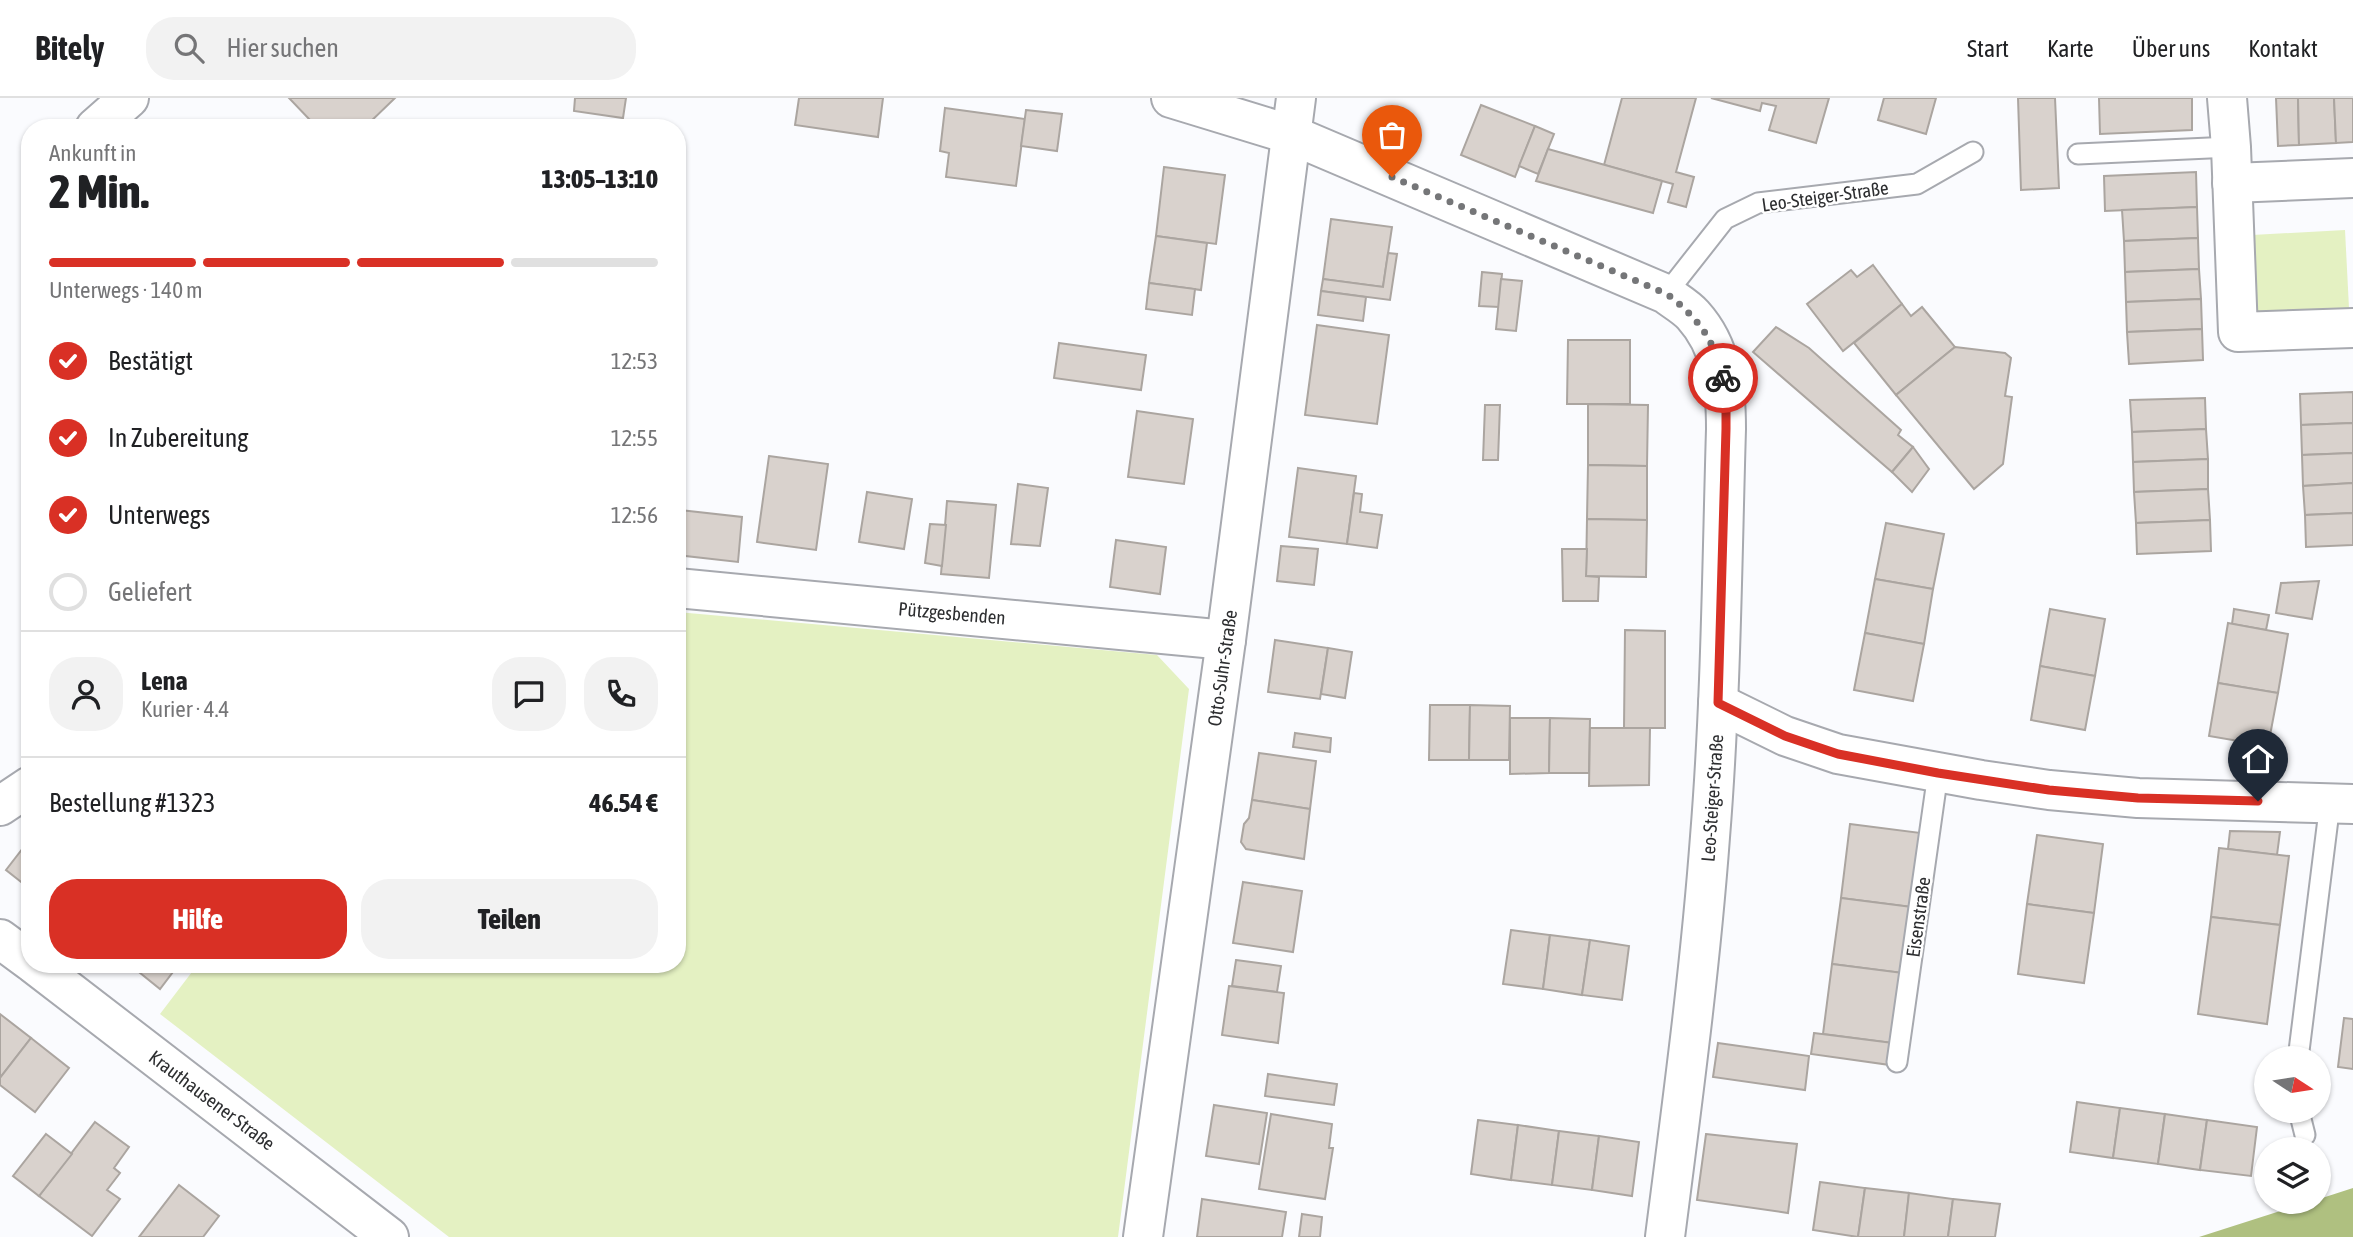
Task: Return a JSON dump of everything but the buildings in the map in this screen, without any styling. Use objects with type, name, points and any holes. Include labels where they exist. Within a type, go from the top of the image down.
[{"type":"street","points":[[104,119],[128,98]]},
{"type":"street","name":"Leo-Steiger-Straße","points":[[1171,98],[1294,116],[1667,294],[1691,313],[1708,335],[1719,359],[1726,393],[1718,703],[1709,849],[1691,1032],[1665,1237]]},
{"type":"street","points":[[2227,98],[2238,332],[2353,328]]},
{"type":"street","name":"Otto-Suhr-Straße","points":[[1143,1237],[1226,640],[1294,116]]},
{"type":"street","points":[[2231,165],[2353,178]]},
{"type":"street","name":"Pützgesbenden","points":[[686,589],[1226,640]]},
{"type":"street","points":[[1718,703],[1785,736],[1838,754],[1938,773],[2049,790],[2138,798],[2341,804]]},
{"type":"street","points":[[0,806],[21,792]]},
{"type":"street","name":"Krauthausener Straße","points":[[0,939],[21,955]]},
{"type":"street","name":"Krauthausener Straße","points":[[45,973],[389,1237]]},
{"type":"lane","name":"Leo-Steiger-Straße","points":[[1667,294],[1726,219],[1758,203],[1917,184],[1973,152]]},
{"type":"lane","points":[[2078,154],[2231,165]]},
{"type":"lane","name":"Eisenstraße","points":[[1897,1062],[1938,773]]},
{"type":"lane","points":[[2300,1046],[2341,804]]},
{"type":"lane","points":[[2302,1124],[2305,1135]]},
{"type":"green space","points":[[2345,230],[2349,308],[2256,313],[2252,235]]},
{"type":"green space","points":[[686,613],[1157,655],[1189,689],[1118,1237],[449,1237],[160,1014],[191,973],[686,973]]},
{"type":"green space","points":[[2353,1188],[2353,1237],[2199,1237],[2271,1214],[2331,1214],[2331,1195]]},
{"type":"way so far","points":[[1392,177],[1667,294],[1691,313],[1708,335],[1719,359],[1723,378]]},
{"type":"route","points":[[1723,378],[1726,393],[1726,429],[1718,703],[1785,736],[1838,754],[1938,773],[2049,790],[2138,798],[2258,801]]}]
